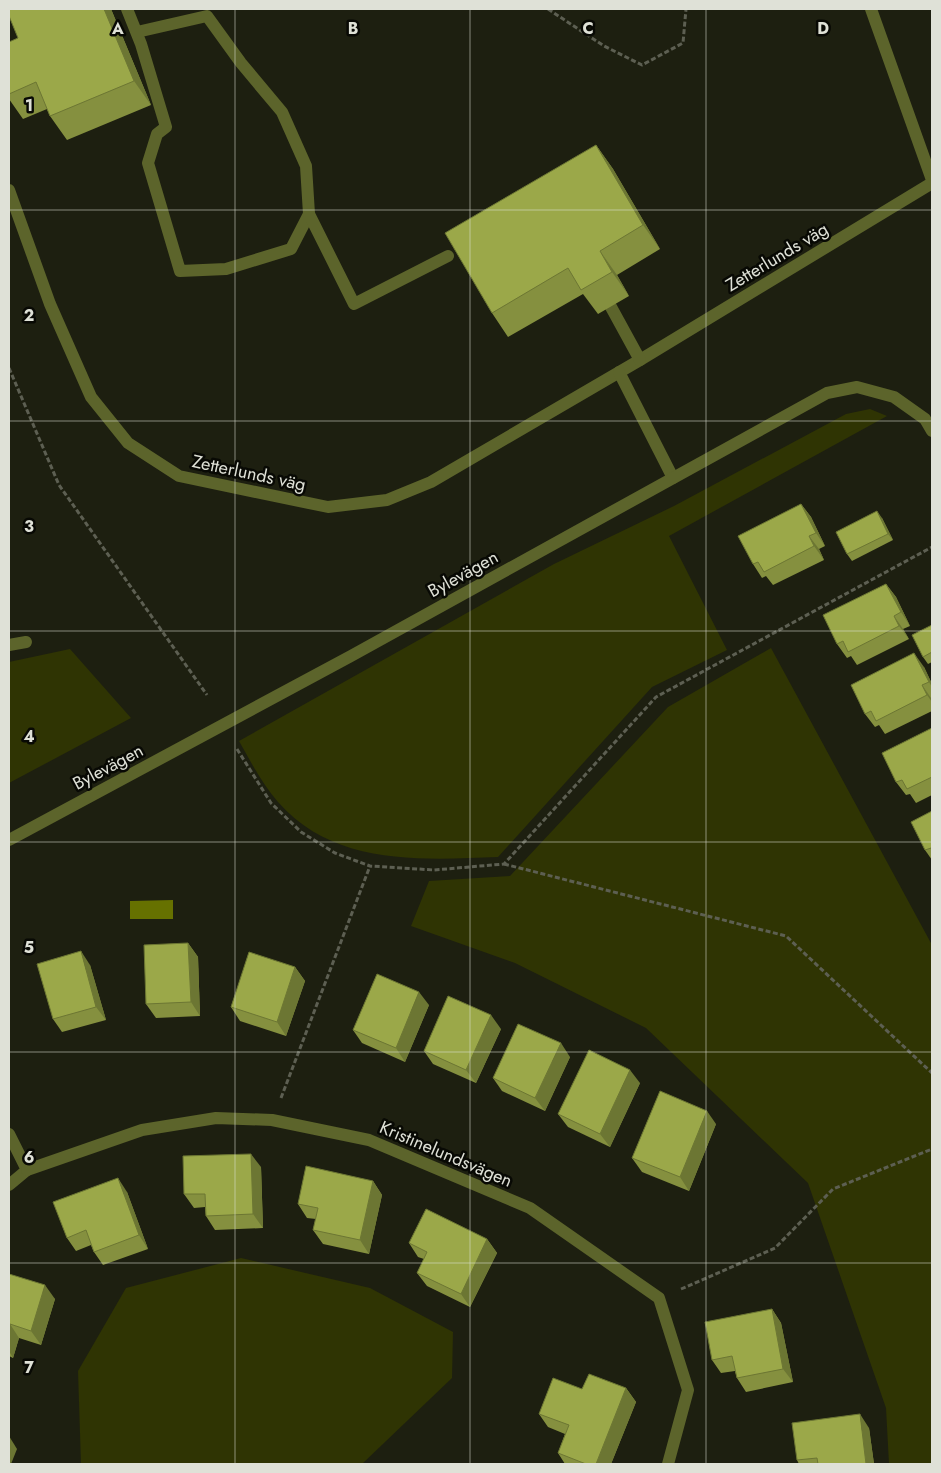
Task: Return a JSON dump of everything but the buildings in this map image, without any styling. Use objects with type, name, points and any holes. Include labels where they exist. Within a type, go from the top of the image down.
[{"type":"street","points":[[127,9],[166,127],[157,134],[148,163],[180,271],[226,270],[291,249],[309,214]]},
{"type":"street","name":"Zetterlunds väg","points":[[9,190],[50,304],[91,397],[128,443],[179,476],[328,507],[387,500],[431,482],[640,360],[932,182],[871,9]]},
{"type":"street","points":[[136,32],[207,16],[241,63],[282,112],[306,166],[309,214],[354,304],[448,256]]},
{"type":"street","points":[[611,307],[640,360]]},
{"type":"street","points":[[619,372],[673,478]]},
{"type":"street","name":"Bylevägen","points":[[9,840],[351,656],[827,393],[857,387],[894,397],[924,419],[932,431]]},
{"type":"street","points":[[9,646],[26,642]]},
{"type":"street","name":"Kristinelundsvägen","points":[[9,1185],[27,1170],[142,1130],[216,1118],[272,1120],[369,1140],[530,1208],[658,1298]]},
{"type":"street","points":[[9,1134],[27,1170]]},
{"type":"street","points":[[658,1298],[688,1390],[668,1464]]},
{"type":"path","points":[[548,9],[604,46],[642,66],[683,43],[686,9]]},
{"type":"path","points":[[9,368],[59,485],[207,695]]},
{"type":"path","points":[[504,864],[656,697],[932,547]]},
{"type":"path","points":[[237,749],[271,803],[301,832],[335,853],[370,866],[434,870],[504,864],[786,936],[932,1072]]},
{"type":"path","points":[[272,1120],[370,866]]},
{"type":"path","points":[[658,1298],[775,1248],[833,1190],[932,1149]]},
{"type":"shaded area","points":[[870,409],[887,416],[669,536],[727,650],[652,687],[498,857],[439,859],[380,855],[352,848],[325,838],[300,823],[278,802],[262,780],[239,741],[554,564],[674,506],[846,414]]},
{"type":"shaded area","points":[[771,648],[932,945],[932,1464],[889,1464],[886,1408],[808,1183],[646,1028],[515,963],[411,926],[429,881],[510,876],[668,707]]},
{"type":"shaded area","points":[[70,649],[131,718],[9,783],[9,662]]},
{"type":"shaded area","points":[[173,900],[173,919],[130,919],[130,901]]},
{"type":"shaded area","points":[[241,1258],[370,1288],[453,1332],[452,1378],[362,1464],[81,1464],[78,1371],[126,1288]]}]
